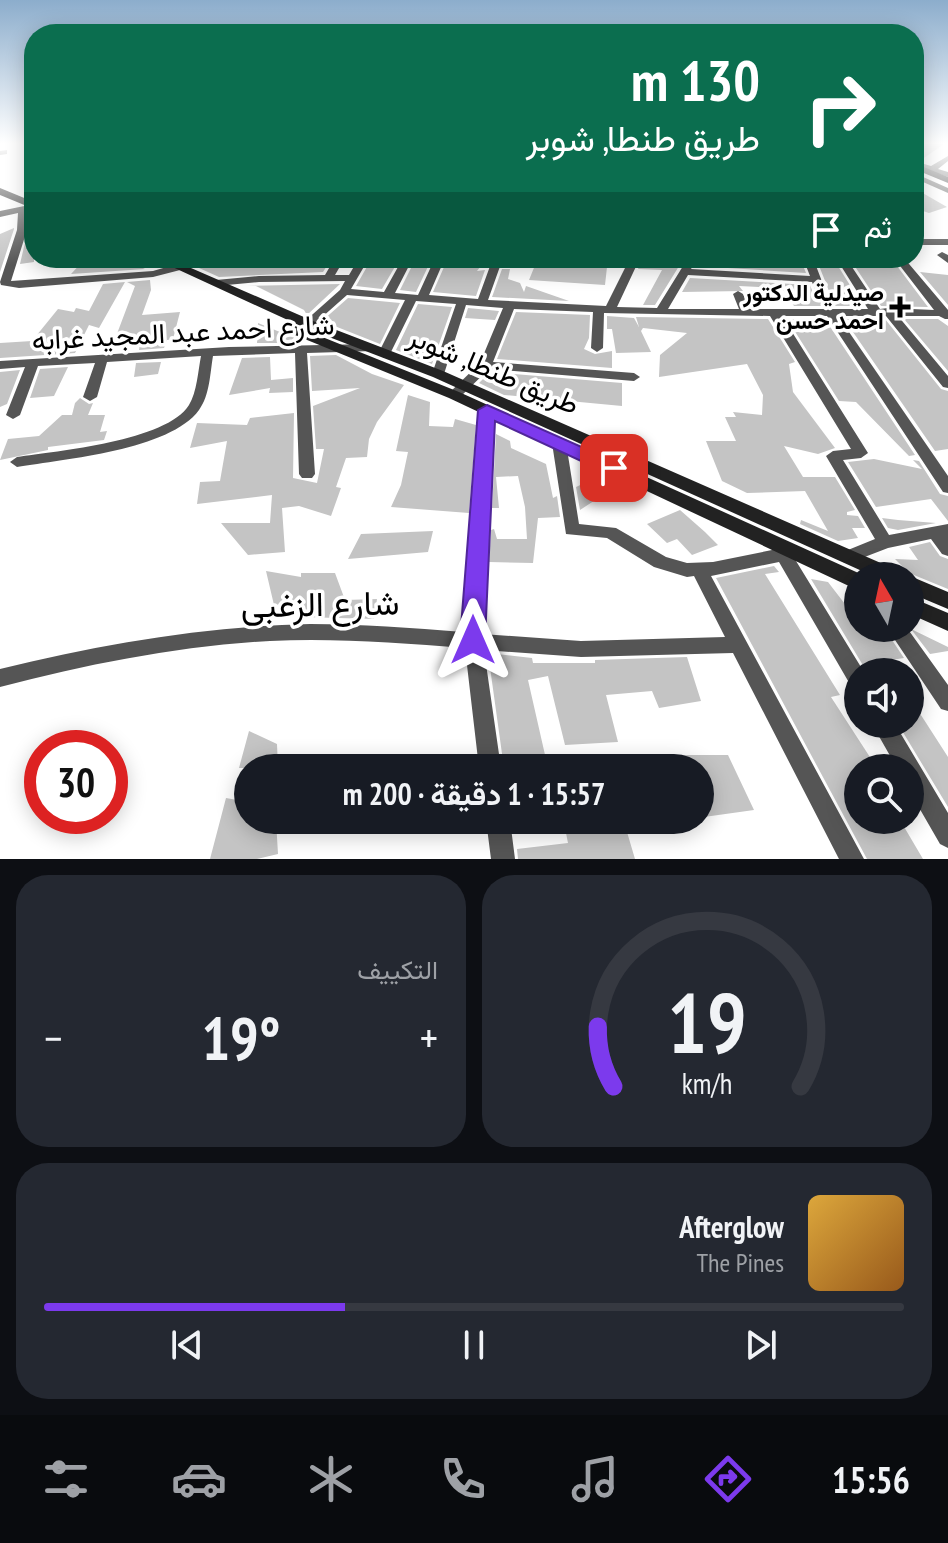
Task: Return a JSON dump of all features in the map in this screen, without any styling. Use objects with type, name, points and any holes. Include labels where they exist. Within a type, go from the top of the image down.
[{"type":"street","points":[[0,191],[24,204]]},
{"type":"street","points":[[0,214],[24,208]]},
{"type":"street","points":[[24,224],[5,283],[19,285],[134,268]]},
{"type":"street","points":[[924,242],[948,242]]},
{"type":"street","name":"طريق طنطا, شوبر","points":[[178,268],[337,349],[459,391],[844,574]]},
{"type":"street","name":"طريق طنطا, شوبر","points":[[180,268],[308,324],[438,374],[487,410],[793,548],[849,557],[860,562]]},
{"type":"street","points":[[330,268],[331,273]]},
{"type":"street","points":[[331,273],[334,268]]},
{"type":"street","points":[[308,324],[344,292],[358,268]]},
{"type":"street","points":[[388,295],[403,268]]},
{"type":"street","points":[[376,351],[417,298],[434,268]]},
{"type":"street","points":[[482,302],[494,268]]},
{"type":"street","points":[[597,348],[604,310],[629,268]]},
{"type":"street","points":[[660,312],[687,268]]},
{"type":"street","points":[[812,268],[821,292]]},
{"type":"street","points":[[849,268],[882,311],[948,384]]},
{"type":"street","points":[[907,268],[946,315]]},
{"type":"street","points":[[684,272],[816,279]]},
{"type":"street","points":[[216,283],[331,273],[353,278]]},
{"type":"street","points":[[344,292],[604,310],[882,311],[946,315]]},
{"type":"street","points":[[738,294],[746,312]]},
{"type":"street","points":[[438,374],[462,301]]},
{"type":"street","points":[[459,391],[486,365],[510,305]]},
{"type":"street","points":[[773,311],[861,453],[833,456],[885,542]]},
{"type":"street","points":[[829,311],[948,488]]},
{"type":"street","points":[[301,351],[307,474]]},
{"type":"street","name":"شارع احمد عبد المجيد غرابه","points":[[0,365],[208,352],[376,351]]},
{"type":"street","points":[[17,462],[143,439],[177,424],[195,406],[208,352]]},
{"type":"street","points":[[90,397],[102,359]]},
{"type":"street","points":[[13,415],[33,363]]},
{"type":"street","points":[[486,365],[634,377]]},
{"type":"street","points":[[487,410],[473,640],[488,754]]},
{"type":"street","points":[[559,443],[572,530],[610,532],[660,562],[700,571],[793,548],[847,658]]},
{"type":"street","points":[[849,557],[885,542],[941,530],[948,550]]},
{"type":"street","points":[[700,571],[852,859]]},
{"type":"street","points":[[924,590],[948,601]]},
{"type":"street","points":[[924,611],[948,622]]},
{"type":"street","name":"شارع الزغبى","points":[[0,678],[82,658],[225,637],[309,632],[391,633],[560,648],[739,645]]},
{"type":"street","points":[[906,642],[948,702]]},
{"type":"street","points":[[924,795],[948,836]]},
{"type":"street","points":[[500,834],[503,859]]},
{"type":"building","points":[[924,194],[947,207],[929,213],[924,211]]},
{"type":"building","points":[[14,229],[0,272],[0,234]]},
{"type":"building","points":[[77,268],[145,269],[71,274]]},
{"type":"building","points":[[199,268],[326,268],[323,272],[219,277]]},
{"type":"building","points":[[366,268],[394,268],[382,289],[356,286]]},
{"type":"building","points":[[411,268],[427,268],[416,292],[400,290]]},
{"type":"building","points":[[444,268],[485,270],[476,296],[433,292]]},
{"type":"building","points":[[534,268],[607,268],[605,285],[529,280]]},
{"type":"building","points":[[678,268],[655,305],[643,305],[662,270],[638,269]]},
{"type":"building","points":[[727,268],[804,268],[806,273]]},
{"type":"building","points":[[820,268],[839,268],[863,306],[794,306],[782,288],[739,286],[743,291],[682,292],[690,278],[810,285],[814,295],[825,297],[829,291]]},
{"type":"building","points":[[856,268],[899,268],[928,307],[881,306]]},
{"type":"building","points":[[502,269],[510,269],[508,279],[520,283],[524,292],[526,286],[569,301],[492,297]]},
{"type":"building","points":[[920,272],[948,275],[948,305]]},
{"type":"building","points":[[150,280],[151,290],[142,315],[180,312],[173,339],[167,340],[164,348],[139,350],[140,344],[115,339],[135,286],[127,282]]},
{"type":"building","points":[[125,282],[99,328],[89,325],[75,353],[0,358],[0,343],[32,341],[58,309],[89,311],[103,284]]},
{"type":"building","points":[[340,284],[307,315],[304,310],[256,286],[247,286]]},
{"type":"building","points":[[348,298],[400,303],[380,344],[322,321]]},
{"type":"building","points":[[418,304],[452,307],[432,364],[396,350]]},
{"type":"building","points":[[468,308],[499,311],[495,320],[465,318]]},
{"type":"building","points":[[516,312],[590,315],[589,338],[584,349],[595,354],[612,351],[612,368],[497,359]]},
{"type":"building","points":[[607,316],[634,318],[639,327],[636,317],[768,319],[795,362],[789,364],[793,392],[835,448],[818,454],[784,446],[803,477],[835,477],[855,510],[847,512],[847,515],[858,516],[865,528],[852,528],[858,538],[838,541],[800,524],[801,520],[828,531],[805,491],[747,493],[722,481],[706,441],[736,441],[725,417],[736,417],[733,412],[762,415],[763,395],[747,364],[659,377],[660,355],[687,333],[643,328],[641,331],[651,352],[616,353],[612,329],[607,329]]},
{"type":"building","points":[[787,319],[825,319],[915,455],[909,456],[856,402],[839,401]]},
{"type":"building","points":[[844,319],[885,319],[941,389],[948,391],[948,449],[935,451]]},
{"type":"building","points":[[904,319],[938,319],[948,326],[948,371]]},
{"type":"building","points":[[258,323],[297,339],[297,343],[257,343]]},
{"type":"building","points":[[336,355],[372,374],[404,385],[377,422],[369,439],[367,457],[346,458],[336,487],[341,488],[331,516],[299,506],[282,508],[285,552],[248,555],[221,523],[270,523],[272,495],[197,504],[200,482],[220,481],[227,441],[190,448],[197,423],[247,425],[250,418],[294,413],[293,478],[317,483],[324,449],[316,449],[313,406],[360,388],[312,391],[310,356]]},
{"type":"building","points":[[270,357],[271,380],[293,378],[293,392],[269,393],[270,388],[229,395],[242,358]]},
{"type":"building","points":[[161,362],[158,374],[134,377],[136,363]]},
{"type":"building","points":[[68,367],[54,396],[30,398],[40,369]]},
{"type":"building","points":[[20,370],[7,404],[0,407],[0,372]]},
{"type":"building","points":[[490,372],[622,383],[622,406],[504,395],[479,383]]},
{"type":"building","points":[[408,395],[430,402],[429,426],[453,427],[455,419],[476,425],[469,513],[391,507],[401,485],[408,452],[396,451]]},
{"type":"building","points":[[80,398],[93,403],[88,415],[105,415],[100,432],[107,431],[104,440],[48,447],[48,450],[0,460],[8,439],[39,436],[62,415],[72,415]]},
{"type":"building","points":[[496,434],[510,441],[511,448],[546,464],[553,498],[557,496],[560,517],[538,518],[533,563],[489,562],[491,530],[494,529],[497,539],[527,539],[525,507],[518,476],[496,477],[499,508],[492,508]]},
{"type":"building","points":[[874,459],[922,469],[913,460],[919,461],[940,494],[948,496],[948,521],[931,499],[876,507],[848,462]]},
{"type":"building","points":[[589,481],[606,493],[580,510],[576,487]]},
{"type":"building","points":[[680,510],[718,545],[692,555],[677,539],[667,543],[647,524]]},
{"type":"building","points":[[882,518],[936,523],[898,530],[888,528]]},
{"type":"building","points":[[433,531],[428,552],[348,559],[361,534]]},
{"type":"building","points":[[930,542],[940,556],[948,559],[948,589],[924,579],[924,562],[898,562],[895,559],[918,560],[909,547]]},
{"type":"building","points":[[774,566],[779,572],[765,574],[840,695],[831,697],[844,717],[844,738],[858,738],[868,754],[844,754],[844,816],[716,578]]},
{"type":"building","points":[[266,571],[301,577],[301,573],[335,573],[345,600],[377,599],[374,619],[302,617],[302,602],[274,605]]},
{"type":"building","points":[[811,579],[828,582],[844,603],[844,634]]},
{"type":"building","points":[[924,635],[948,647],[948,651],[930,654],[921,642],[924,642]]},
{"type":"building","points":[[849,642],[893,642],[904,658],[859,658]]},
{"type":"building","points":[[488,653],[532,658],[533,663],[595,663],[595,660],[687,657],[701,701],[659,708],[652,691],[606,695],[618,742],[565,745],[548,676],[528,680],[545,754],[502,754]]},
{"type":"building","points":[[924,720],[948,757],[948,807],[924,767],[924,754],[916,754],[906,738],[924,738]]},
{"type":"building","points":[[249,731],[277,744],[277,754],[243,754]]},
{"type":"building","points":[[714,755],[728,755],[754,810],[714,816]]},
{"type":"building","points":[[226,798],[234,799],[234,834],[277,834],[278,854],[257,859],[210,859]]},
{"type":"building","points":[[566,834],[628,834],[635,859],[518,859],[517,849],[568,843]]},
{"type":"building","points":[[854,834],[908,834],[923,859],[867,859]]},
{"type":"place","name":"صيدلية الدكتور احمد حسن","points":[[900,307]]},
{"type":"route","points":[[473,640],[472,612],[487,410],[614,468]]}]
